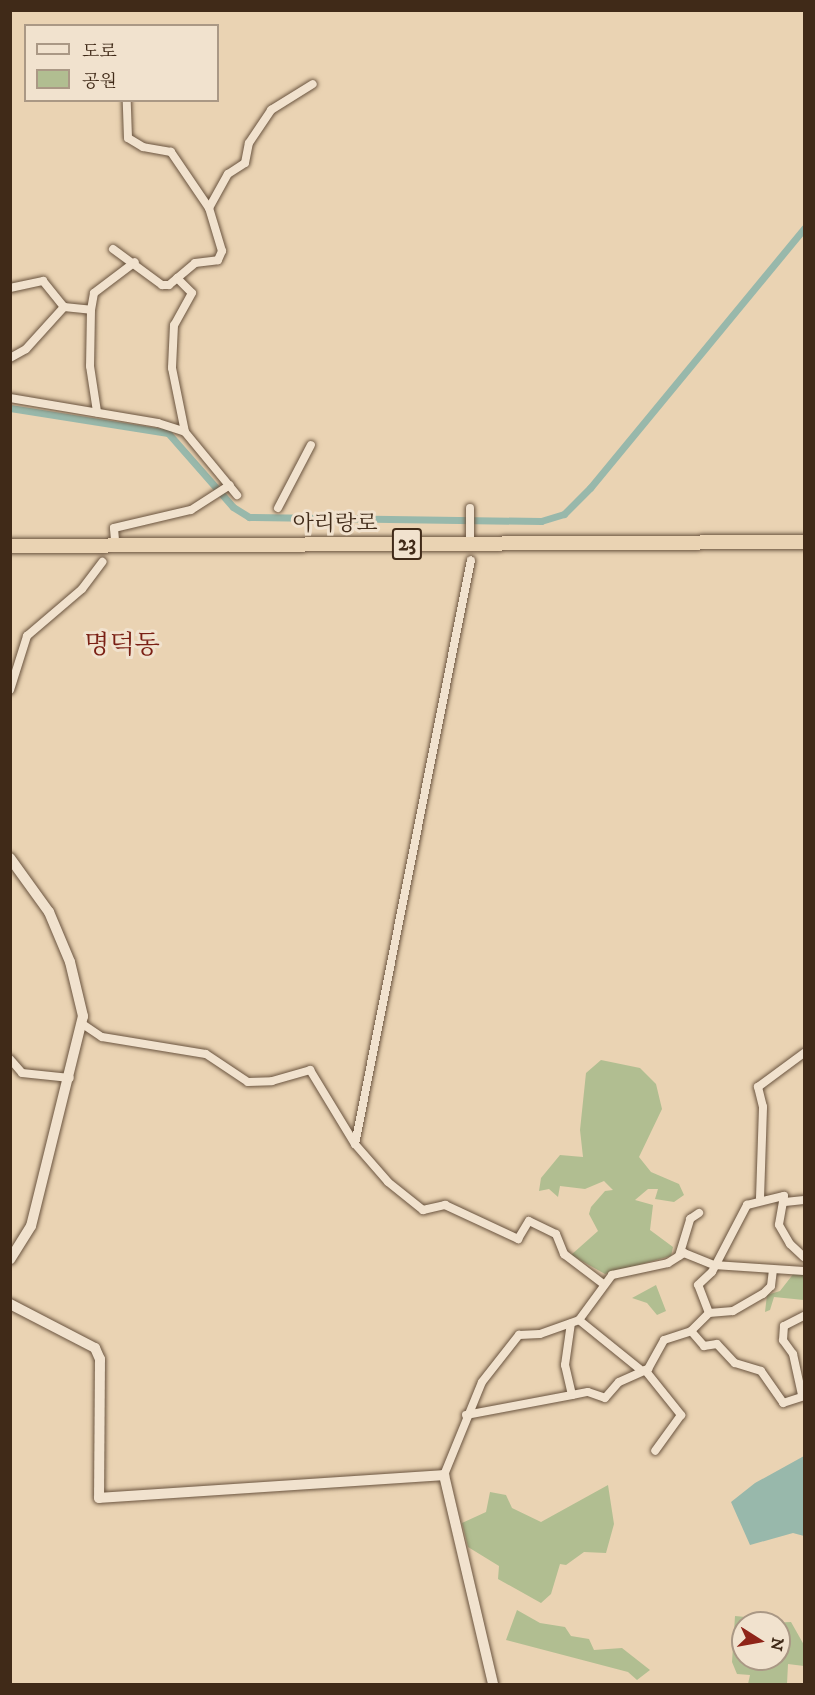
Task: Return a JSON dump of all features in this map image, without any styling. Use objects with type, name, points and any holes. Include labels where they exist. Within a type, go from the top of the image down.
[{"type":"highway","name":"아리랑로","points":[[10,546],[804,542]]},
{"type":"highway","name":"아리랑로","points":[[10,555],[804,551]]},
{"type":"street","points":[[209,208],[228,174],[245,163],[249,143],[271,110],[313,84]]},
{"type":"street","points":[[113,249],[135,262],[162,285],[177,278],[195,263],[218,260],[222,251],[209,208],[171,152],[143,147],[128,138],[127,102]]},
{"type":"street","points":[[97,412],[90,366],[91,310],[94,293],[135,262]]},
{"type":"street","points":[[177,278],[192,292],[174,325],[172,368],[185,432],[237,495]]},
{"type":"street","points":[[10,288],[43,281],[64,307],[91,310]]},
{"type":"street","points":[[10,358],[26,349],[64,307]]},
{"type":"street","points":[[10,398],[97,412],[185,432]]},
{"type":"street","points":[[278,508],[311,445]]},
{"type":"street","points":[[115,540],[114,528],[191,510],[228,486]]},
{"type":"street","points":[[470,510],[470,538]]},
{"type":"street","points":[[355,1144],[471,560]]},
{"type":"street","points":[[10,690],[27,636],[82,589],[102,562]]},
{"type":"street","points":[[10,858],[49,912],[70,962],[81,1023],[70,1078],[31,1226],[10,1259]]},
{"type":"street","points":[[81,1023],[102,1037],[206,1054],[249,1082],[272,1082],[310,1070],[355,1144],[388,1182],[423,1210],[445,1205],[518,1239],[528,1221],[556,1234],[564,1254],[602,1283]]},
{"type":"street","points":[[760,1198],[763,1107],[758,1087],[804,1053]]},
{"type":"street","points":[[10,1059],[22,1073],[70,1078]]},
{"type":"street","points":[[709,1313],[698,1285],[714,1265],[747,1205],[760,1198],[777,1194],[784,1196],[785,1202],[779,1225],[790,1244],[804,1257]]},
{"type":"street","points":[[785,1202],[804,1200]]},
{"type":"street","points":[[679,1256],[690,1219],[699,1213]]},
{"type":"street","points":[[572,1395],[565,1365],[575,1321],[602,1283],[632,1268],[668,1263],[684,1253],[714,1265],[804,1270]]},
{"type":"street","points":[[466,1415],[588,1392],[605,1398],[619,1382],[644,1371],[664,1340],[691,1331],[709,1313],[733,1311],[764,1294],[771,1286],[773,1270]]},
{"type":"street","points":[[10,1304],[95,1348],[100,1359],[99,1498],[444,1475]]},
{"type":"street","points":[[691,1331],[704,1346],[717,1344],[735,1363],[761,1371],[783,1404],[803,1396],[793,1354],[783,1340],[784,1326],[804,1316]]},
{"type":"street","points":[[575,1321],[644,1371],[681,1415],[655,1451]]},
{"type":"street","points":[[493,1684],[444,1475],[466,1415],[483,1382],[519,1335],[540,1335],[575,1321]]},
{"type":"green space","points":[[601,1060],[640,1068],[656,1084],[662,1109],[639,1157],[651,1172],[679,1184],[684,1195],[674,1202],[655,1199],[658,1189],[648,1189],[635,1200],[653,1205],[650,1230],[673,1247],[671,1256],[605,1274],[571,1255],[598,1231],[589,1214],[591,1207],[605,1191],[613,1190],[604,1181],[585,1189],[560,1186],[558,1197],[549,1189],[539,1191],[541,1178],[560,1155],[583,1157],[580,1130],[586,1073]]},
{"type":"green space","points":[[794,1273],[804,1273],[804,1300],[774,1297],[770,1310],[765,1312],[767,1295],[780,1291]]},
{"type":"green space","points":[[656,1285],[666,1311],[657,1315],[647,1303],[632,1298]]},
{"type":"green space","points":[[608,1485],[614,1524],[606,1553],[584,1552],[566,1565],[560,1564],[551,1594],[541,1603],[498,1579],[499,1566],[468,1547],[462,1523],[486,1512],[490,1492],[506,1495],[512,1508],[541,1522]]},
{"type":"green space","points":[[517,1610],[540,1623],[565,1627],[571,1636],[589,1639],[594,1650],[622,1648],[650,1670],[637,1680],[628,1672],[506,1640]]},
{"type":"green space","points":[[791,1622],[804,1645],[804,1666],[791,1664]]},
{"type":"green space","points":[[736,1671],[788,1671],[787,1684],[748,1684],[750,1675],[737,1674]]},
{"type":"shaded area","points":[[804,1456],[804,1536],[793,1533],[750,1545],[731,1502],[755,1483]]},
{"type":"waterway","points":[[10,408],[168,433],[233,507],[249,517],[541,521],[564,514],[590,488],[804,228]]},
{"type":"district","name":"명덕동","points":[[122,646]]}]
